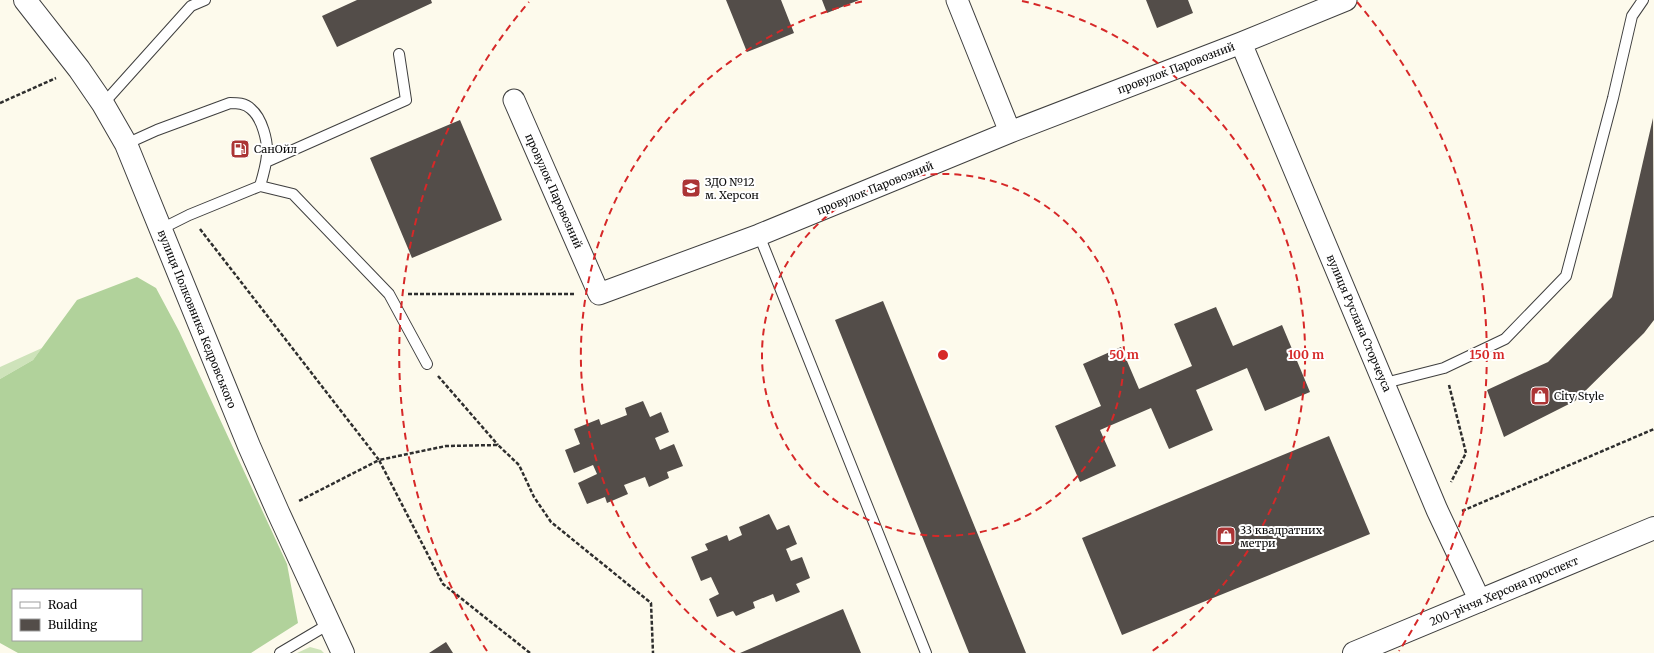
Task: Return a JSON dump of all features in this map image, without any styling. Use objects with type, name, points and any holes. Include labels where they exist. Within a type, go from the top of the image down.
[{"type":"street","name":"вулиця Полковника Кедровського","points":[[25,0],[79,69],[103,104],[126,144],[249,446],[343,653]]},
{"type":"street","points":[[957,0],[1010,132]]},
{"type":"street","name":"провулок Паровозний","points":[[514,100],[599,294],[759,235],[1010,132],[1241,43],[1346,0]]},
{"type":"street","name":"вулиця Руслана Сторчеуса","points":[[1241,43],[1385,383],[1439,515],[1480,601]]},
{"type":"street","name":"200-річчя Херсона проспект","points":[[1354,653],[1654,528]]},
{"type":"lane","points":[[103,104],[191,6],[205,0]]},
{"type":"lane","points":[[1385,383],[1444,368],[1504,339],[1566,276],[1613,98],[1632,16],[1643,0]]},
{"type":"lane","points":[[266,162],[406,100],[399,54]]},
{"type":"lane","points":[[126,144],[157,130],[230,103],[241,103],[251,109],[260,121],[266,142],[266,162],[260,186]]},
{"type":"lane","points":[[161,229],[189,215],[260,186],[293,194],[390,294],[427,364]]},
{"type":"lane","points":[[759,235],[926,653]]},
{"type":"lane","points":[[280,653],[330,624]]},
{"type":"path","points":[[0,103],[79,69]]},
{"type":"path","points":[[189,215],[379,460],[443,584],[530,653]]},
{"type":"path","points":[[390,294],[599,294]]},
{"type":"path","points":[[427,364],[498,445],[519,465],[534,498],[551,522],[651,603],[653,653]]},
{"type":"path","points":[[1439,515],[1466,454],[1444,368]]},
{"type":"path","points":[[1439,515],[1654,429]]},
{"type":"path","points":[[278,512],[379,460],[446,446],[498,445]]},
{"type":"green space","points":[[137,277],[156,288],[179,331],[287,564],[298,623],[251,653],[18,653],[0,643],[0,379],[33,360],[77,300]]},
{"type":"green space","points":[[42,348],[33,360],[0,379],[0,367]]},
{"type":"green space","points":[[310,647],[321,650],[324,653],[297,653]]},
{"type":"building","points":[[357,0],[431,0],[432,3],[337,47],[322,16]]},
{"type":"building","points":[[726,0],[781,0],[794,33],[747,52]]},
{"type":"building","points":[[822,0],[859,0],[827,13]]},
{"type":"building","points":[[1146,0],[1188,0],[1193,13],[1157,28]]},
{"type":"building","points":[[1653,118],[1654,320],[1644,333],[1575,401],[1504,437],[1487,390],[1548,362],[1612,297]]},
{"type":"building","points":[[460,120],[502,220],[412,258],[370,158]]},
{"type":"building","points":[[883,301],[1026,653],[969,653],[835,320]]},
{"type":"building","points":[[1216,307],[1233,346],[1282,325],[1310,392],[1265,411],[1247,368],[1196,390],[1213,430],[1169,449],[1151,408],[1100,430],[1116,466],[1080,482],[1055,426],[1101,406],[1083,364],[1121,347],[1139,389],[1192,366],[1174,324]]},
{"type":"building","points":[[643,401],[650,417],[661,412],[669,432],[655,438],[660,450],[674,444],[683,466],[667,472],[669,478],[649,487],[645,477],[624,485],[628,494],[607,503],[605,497],[587,504],[578,483],[597,474],[593,465],[574,473],[565,450],[580,444],[574,429],[599,419],[601,425],[627,415],[625,408]]},
{"type":"building","name":"33 квадратних метри","points":[[1329,436],[1370,534],[1122,635],[1082,538]]},
{"type":"building","points":[[769,514],[777,530],[789,525],[797,544],[786,549],[791,561],[802,557],[810,578],[796,584],[800,592],[776,602],[773,594],[753,602],[755,608],[736,616],[733,611],[717,617],[709,599],[719,594],[711,577],[701,581],[691,557],[708,550],[705,544],[727,535],[729,541],[742,535],[739,527]]},
{"type":"building","points":[[843,609],[861,653],[740,653]]},
{"type":"building","points":[[446,642],[453,653],[429,653]]},
{"type":"place","name":"СанОйл","points":[[240,149]]},
{"type":"place","name":"ЗДО №12 м. Херсон","points":[[691,188]]},
{"type":"place","name":"City Style","points":[[1540,396]]},
{"type":"place","name":"33 квадратних метри","points":[[1226,536]]}]
